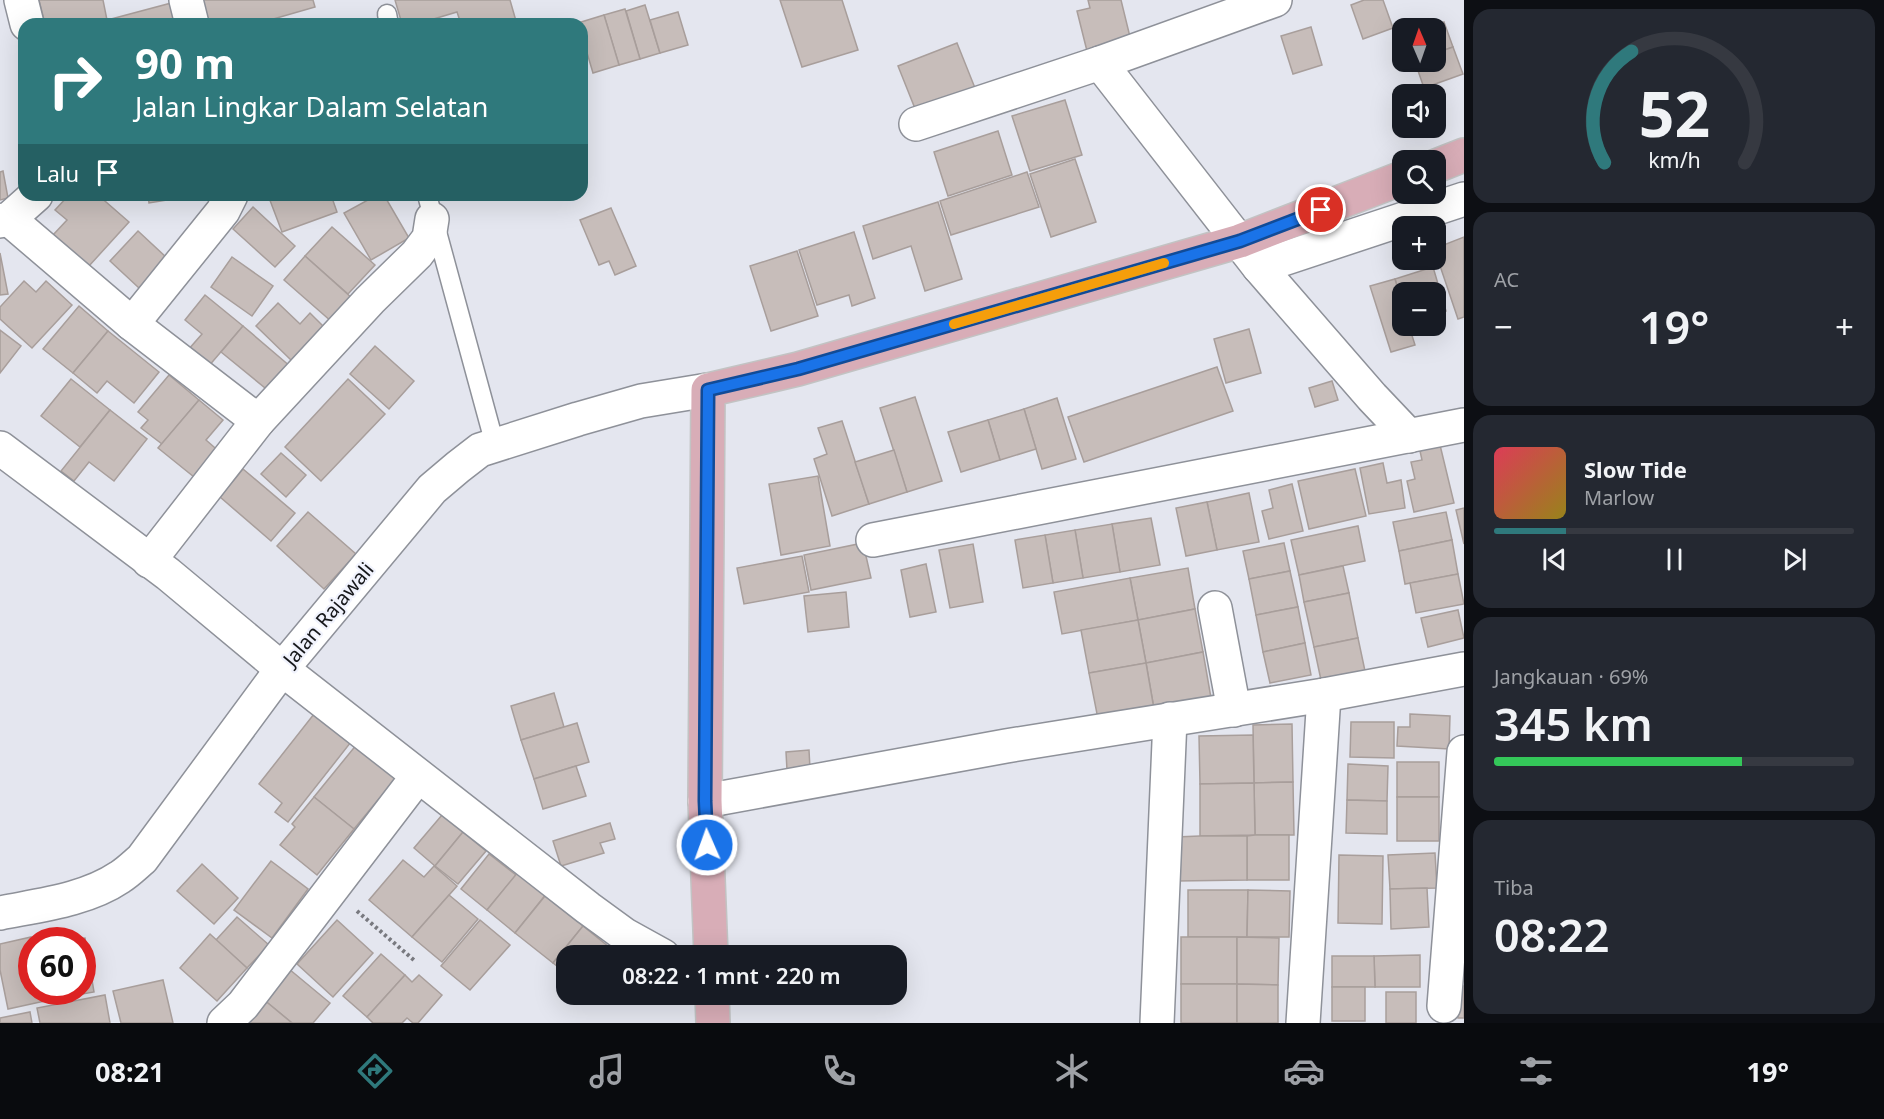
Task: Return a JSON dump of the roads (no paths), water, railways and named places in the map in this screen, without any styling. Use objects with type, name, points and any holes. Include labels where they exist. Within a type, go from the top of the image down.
[{"type":"main road","points":[[1446,162],[1464,155]]},
{"type":"main road","points":[[711,945],[705,801],[708,390],[798,369],[1240,241],[1392,182]]},
{"type":"main road","points":[[712,1005],[712,1023]]},
{"type":"street","points":[[21,0],[26,18]]},
{"type":"street","points":[[186,0],[190,18]]},
{"type":"street","points":[[916,124],[1100,63],[1275,0]]},
{"type":"street","points":[[1100,63],[1259,267],[1409,436]]},
{"type":"street","points":[[1259,267],[1464,199]]},
{"type":"street","points":[[28,201],[4,220],[132,324],[258,421]]},
{"type":"street","points":[[132,324],[223,212],[228,201]]},
{"type":"street","points":[[149,561],[258,421],[370,300],[408,264],[429,238],[430,207]]},
{"type":"street","name":"Jalan Rajawali","points":[[0,913],[48,904],[89,892],[119,878],[142,859],[282,669],[432,489],[480,450],[641,401],[708,390]]},
{"type":"street","points":[[873,540],[1464,425]]},
{"type":"street","points":[[0,448],[168,574],[282,669],[418,776],[625,935],[643,945]]},
{"type":"street","points":[[1215,608],[1234,710]]},
{"type":"street","points":[[705,801],[1006,746],[1324,695],[1464,669]]},
{"type":"street","points":[[1303,1023],[1324,695]]},
{"type":"street","points":[[1157,1023],[1170,719]]},
{"type":"street","points":[[1444,1006],[1464,752]]},
{"type":"street","points":[[224,1023],[243,1005],[418,776]]},
{"type":"lane","points":[[430,207],[495,445]]}]
